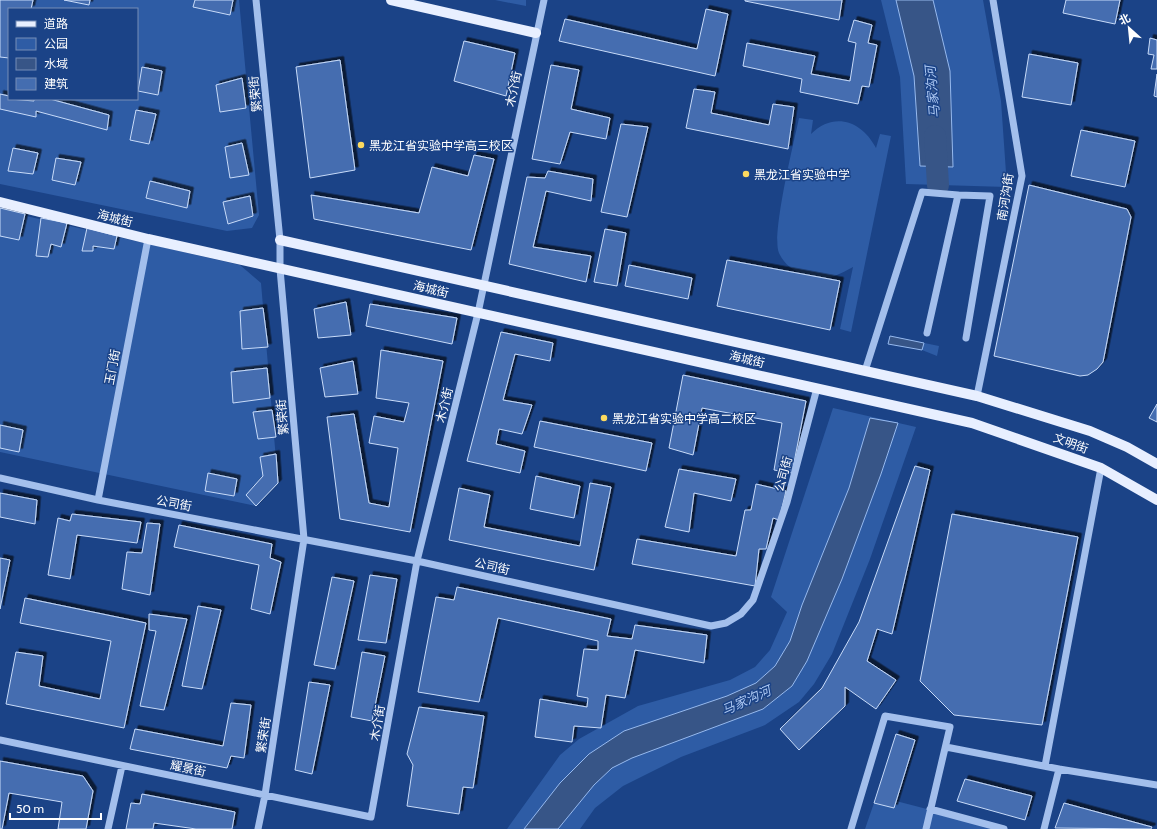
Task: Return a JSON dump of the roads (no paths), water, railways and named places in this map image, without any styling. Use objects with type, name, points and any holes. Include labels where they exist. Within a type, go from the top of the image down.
[{"type":"main road","points":[[391,0],[536,33]]},
{"type":"main road","name":"海城街","points":[[0,202],[148,239],[857,397]]},
{"type":"main road","name":"海城街","points":[[280,240],[977,396]]},
{"type":"main road","name":"文明街","points":[[977,396],[1090,431],[1128,447],[1157,464]]},
{"type":"main road","name":"文明街","points":[[857,397],[972,423],[1101,468],[1157,500]]},
{"type":"street","name":"繁荣街","points":[[256,0],[280,240],[280,269],[304,539],[265,795],[258,829]]},
{"type":"street","name":"木介街","points":[[371,817],[417,561],[478,313],[544,0]]},
{"type":"street","name":"南河沟街","points":[[977,396],[1022,176],[993,0]]},
{"type":"street","points":[[865,371],[922,192],[958,196],[990,196],[966,338]]},
{"type":"street","points":[[927,333],[958,196]]},
{"type":"street","name":"玉门街","points":[[98,500],[148,239]]},
{"type":"street","name":"公司街","points":[[0,478],[98,500],[417,561],[711,626],[726,623],[741,614],[753,600],[787,502],[817,388]]},
{"type":"street","points":[[1045,766],[1101,468]]},
{"type":"street","points":[[851,829],[885,716],[950,727],[926,829]]},
{"type":"street","name":"耀景街","points":[[0,740],[371,817]]},
{"type":"street","points":[[946,747],[1059,769],[1157,785]]},
{"type":"street","points":[[108,829],[122,766]]},
{"type":"street","points":[[1044,829],[1059,769]]},
{"type":"street","points":[[930,809],[1004,829]]},
{"type":"water","points":[[896,0],[933,0],[950,71],[953,167],[920,166],[914,76]]},
{"type":"water","points":[[890,336],[924,343],[922,350],[888,344]]},
{"type":"water","points":[[870,418],[898,423],[881,474],[842,579],[807,661],[792,686],[763,709],[632,758],[612,768],[594,785],[558,829],[524,829],[560,783],[589,754],[624,731],[727,696],[756,683],[775,666],[790,641],[802,605],[849,488]]},
{"type":"waterway","name":"马家沟河","points":[[935,136],[938,185]]},
{"type":"place","name":"黑龙江省实验中学高三校区","points":[[361,145]]},
{"type":"place","name":"黑龙江省实验中学","points":[[746,174]]},
{"type":"place","name":"黑龙江省实验中学高二校区","points":[[604,418]]}]
